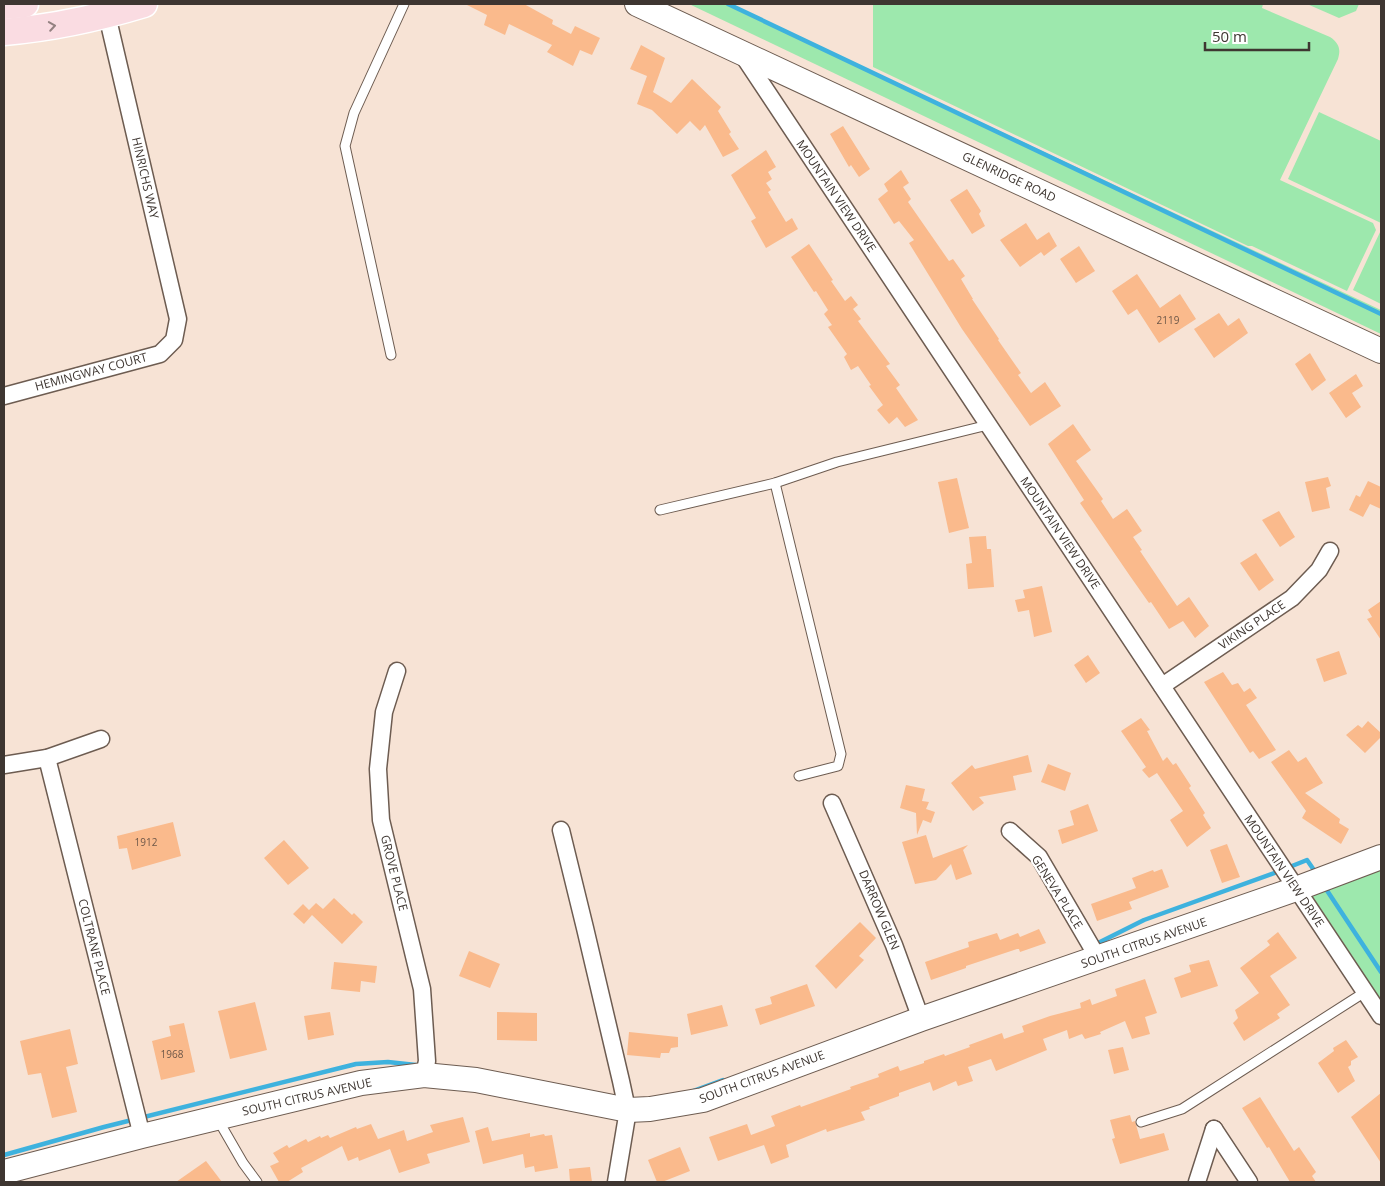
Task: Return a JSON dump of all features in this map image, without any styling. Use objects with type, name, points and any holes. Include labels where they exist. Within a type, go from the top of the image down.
[{"type":"main road","points":[[4,6],[25,4]]},
{"type":"main road","points":[[4,32],[35,29],[107,15],[144,4]]},
{"type":"street","name":"GLENRIDGE ROAD","points":[[637,4],[1381,350]]},
{"type":"street","name":"HINRICHS WAY","points":[[107,15],[178,319],[174,340]]},
{"type":"street","name":"MOUNTAIN VIEW DRIVE","points":[[739,50],[1381,1016]]},
{"type":"street","name":"HEMINGWAY COURT","points":[[4,396],[160,354],[174,340]]},
{"type":"street","name":"VIKING PLACE","points":[[1162,686],[1292,598],[1318,570],[1330,551]]},
{"type":"street","name":"GROVE PLACE","points":[[397,671],[384,712],[378,769],[381,820],[422,989],[427,1061],[424,1075]]},
{"type":"street","points":[[4,765],[47,758],[102,739]]},
{"type":"street","name":"COLTRANE PLACE","points":[[47,758],[142,1136]]},
{"type":"street","name":"DARROW GLEN","points":[[832,803],[894,944],[921,1019]]},
{"type":"street","points":[[560,830],[628,1110],[616,1182]]},
{"type":"street","name":"GENEVA PLACE","points":[[1010,831],[1039,857],[1098,958]]},
{"type":"street","name":"SOUTH CITRUS AVENUE","points":[[4,1172],[142,1136],[361,1083],[424,1075],[476,1080],[628,1110],[650,1109],[703,1100],[921,1019],[1381,858]]},
{"type":"street","points":[[1198,1182],[1214,1129],[1249,1182]]},
{"type":"lane","points":[[391,355],[345,146],[354,113],[404,4]]},
{"type":"lane","points":[[660,510],[776,483],[837,462],[988,425]]},
{"type":"lane","points":[[776,483],[841,754],[838,766],[799,776]]},
{"type":"lane","points":[[1141,1122],[1182,1109],[1365,992]]},
{"type":"lane","points":[[217,1118],[243,1163],[257,1182]]},
{"type":"green space","points":[[689,4],[729,4],[1381,310],[1381,334]]},
{"type":"green space","points":[[873,4],[1263,4],[1262,8],[1330,37],[1338,46],[1338,59],[1280,180],[1373,223],[1376,230],[1347,291],[1252,246],[1248,246],[873,67]]},
{"type":"green space","points":[[1307,4],[1359,4],[1356,11],[1339,18]]},
{"type":"green space","points":[[1319,112],[1381,141],[1381,223],[1288,179]]},
{"type":"green space","points":[[1381,230],[1381,304],[1353,290]]},
{"type":"green space","points":[[1381,866],[1381,1000],[1311,894]]},
{"type":"building","points":[[465,4],[524,4],[553,20],[552,24],[571,34],[575,26],[600,38],[592,55],[580,50],[573,66],[547,52],[552,45],[509,24],[505,35],[484,25],[487,15]]},
{"type":"building","points":[[641,45],[665,58],[653,92],[671,103],[692,79],[721,107],[718,111],[739,149],[723,157],[705,125],[700,131],[690,121],[677,134],[652,110],[637,104],[647,76],[630,69]]},
{"type":"building","points":[[843,126],[870,169],[859,177],[851,165],[849,167],[830,134]]},
{"type":"building","points":[[766,150],[776,167],[768,172],[772,179],[766,183],[771,190],[768,192],[786,222],[792,218],[798,229],[766,248],[751,221],[756,218],[731,175]]},
{"type":"building","points":[[901,170],[909,183],[903,187],[911,199],[908,202],[949,261],[953,259],[965,276],[961,279],[998,340],[1021,373],[1018,375],[1031,393],[1045,382],[1061,406],[1030,426],[962,329],[909,243],[914,240],[899,221],[894,224],[878,199],[888,191],[884,184]]},
{"type":"building","points":[[967,189],[981,211],[979,214],[985,226],[972,234],[950,200]]},
{"type":"building","points":[[1026,223],[1037,240],[1049,232],[1057,246],[1044,256],[1041,252],[1020,267],[1000,240]]},
{"type":"building","points":[[809,244],[845,301],[851,296],[858,305],[853,309],[861,319],[858,321],[890,364],[886,366],[900,385],[896,388],[918,420],[905,427],[897,417],[889,424],[877,410],[883,405],[869,386],[871,385],[858,366],[851,370],[844,357],[847,354],[828,327],[832,325],[824,314],[828,310],[791,257]]},
{"type":"building","points":[[1079,246],[1095,271],[1076,283],[1060,259]]},
{"type":"building","points":[[1137,274],[1160,308],[1180,294],[1196,319],[1159,343],[1137,309],[1128,315],[1112,291]]},
{"type":"building","points":[[1219,313],[1228,326],[1239,318],[1248,333],[1214,358],[1194,329]]},
{"type":"building","points":[[1310,353],[1326,380],[1312,391],[1295,364]]},
{"type":"building","points":[[1356,374],[1363,386],[1352,393],[1361,407],[1346,418],[1329,393]]},
{"type":"building","points":[[1073,424],[1091,450],[1076,461],[1103,499],[1101,501],[1113,519],[1127,509],[1142,531],[1133,537],[1142,550],[1140,551],[1177,606],[1189,597],[1209,626],[1195,638],[1183,621],[1169,629],[1080,503],[1084,500],[1048,444]]},
{"type":"building","points":[[1328,477],[1331,486],[1326,488],[1330,508],[1312,512],[1305,482]]},
{"type":"building","points":[[957,478],[969,528],[949,533],[938,482]]},
{"type":"building","points":[[1368,481],[1381,487],[1381,509],[1370,504],[1363,517],[1349,510],[1356,495],[1360,497]]},
{"type":"building","points":[[1279,511],[1295,537],[1280,547],[1262,520]]},
{"type":"building","points":[[986,536],[987,549],[991,549],[994,587],[968,589],[966,564],[972,563],[969,537]]},
{"type":"building","points":[[1256,553],[1274,580],[1259,591],[1240,563]]},
{"type":"building","points":[[1042,586],[1052,632],[1034,637],[1029,610],[1018,612],[1015,600],[1025,598],[1023,590]]},
{"type":"building","points":[[1381,601],[1381,640],[1367,619],[1372,617],[1368,610]]},
{"type":"building","points":[[1339,651],[1347,674],[1324,682],[1316,659]]},
{"type":"building","points":[[1088,655],[1100,673],[1086,683],[1074,665]]},
{"type":"building","points":[[1223,672],[1232,685],[1238,683],[1244,692],[1250,688],[1257,698],[1246,705],[1276,750],[1259,759],[1253,751],[1250,753],[1204,682]]},
{"type":"building","points":[[1141,718],[1150,730],[1147,731],[1163,761],[1167,757],[1173,765],[1176,763],[1191,786],[1189,788],[1205,813],[1203,815],[1211,828],[1187,847],[1170,820],[1183,811],[1157,773],[1149,778],[1142,770],[1146,767],[1121,731]]},
{"type":"building","points":[[1368,721],[1381,733],[1381,737],[1365,753],[1346,735],[1358,725],[1362,728]]},
{"type":"building","points":[[1289,750],[1298,762],[1306,757],[1323,783],[1305,793],[1340,819],[1339,823],[1349,829],[1341,844],[1302,818],[1306,811],[1271,762]]},
{"type":"building","points":[[1028,755],[1032,772],[1013,776],[1016,790],[979,797],[984,803],[973,811],[951,783],[972,765],[975,769]]},
{"type":"building","points":[[1048,764],[1071,773],[1065,791],[1041,782]]},
{"type":"building","points":[[906,785],[925,789],[922,801],[929,802],[926,809],[935,812],[931,823],[923,820],[917,835],[916,813],[900,808]]},
{"type":"building","points":[[1088,804],[1098,831],[1062,844],[1058,830],[1074,825],[1070,811]]},
{"type":"building","points":[[173,822],[181,856],[132,870],[127,848],[119,849],[117,836]]},
{"type":"building","points":[[926,835],[933,858],[968,845],[963,850],[972,874],[956,880],[951,864],[936,880],[915,884],[902,842]]},
{"type":"building","points":[[284,840],[309,868],[288,885],[264,858]]},
{"type":"building","points":[[1227,844],[1240,877],[1222,883],[1210,850]]},
{"type":"building","points":[[1162,869],[1169,887],[1129,902],[1132,909],[1097,921],[1091,904],[1136,888],[1132,878],[1153,870],[1154,872]]},
{"type":"building","points":[[334,898],[352,915],[354,913],[363,922],[342,944],[312,915],[304,924],[293,914],[303,904],[309,910],[316,903],[323,909]]},
{"type":"building","points":[[860,922],[876,938],[859,956],[864,960],[836,989],[815,966]]},
{"type":"building","points":[[1039,929],[1046,943],[1020,952],[1017,949],[931,980],[925,962],[969,947],[968,942],[997,933],[1000,940],[1018,933],[1020,937]]},
{"type":"building","points":[[1278,932],[1297,958],[1270,976],[1290,1005],[1277,1014],[1280,1018],[1244,1041],[1233,1023],[1238,1018],[1235,1010],[1259,993],[1240,968],[1270,945],[1267,941]]},
{"type":"building","points":[[469,951],[500,964],[490,988],[459,976]]},
{"type":"building","points":[[1209,960],[1218,986],[1181,998],[1174,978],[1191,972],[1189,965]]},
{"type":"building","points":[[334,962],[377,966],[375,983],[361,981],[360,992],[331,989]]},
{"type":"building","points":[[1145,979],[1157,1013],[1145,1017],[1150,1034],[1132,1039],[1125,1021],[1100,1032],[1101,1034],[1085,1039],[1082,1034],[1069,1039],[1067,1030],[1043,1039],[1047,1050],[996,1071],[991,1059],[968,1067],[973,1081],[958,1086],[956,1081],[933,1091],[930,1082],[899,1093],[899,1096],[869,1107],[870,1109],[861,1112],[865,1120],[827,1132],[826,1129],[786,1145],[789,1157],[771,1164],[764,1145],[718,1161],[709,1137],[747,1124],[751,1135],[775,1126],[771,1116],[851,1089],[850,1087],[879,1077],[878,1074],[898,1066],[900,1071],[944,1054],[945,1056],[970,1047],[969,1045],[1002,1033],[1004,1039],[1024,1032],[1022,1026],[1081,1008],[1080,1003],[1090,999],[1092,1005],[1117,996],[1115,989]]},
{"type":"building","points":[[807,984],[815,1006],[760,1025],[755,1009],[772,1004],[770,997]]},
{"type":"building","points":[[255,1002],[267,1050],[230,1059],[218,1011]]},
{"type":"building","points":[[722,1005],[728,1026],[691,1035],[687,1014]]},
{"type":"building","points":[[330,1012],[334,1035],[308,1040],[304,1016]]},
{"type":"building","points":[[497,1012],[537,1013],[537,1041],[497,1040]]},
{"type":"building","points":[[184,1023],[195,1072],[161,1080],[152,1041],[171,1036],[169,1026]]},
{"type":"building","points":[[70,1029],[78,1064],[66,1067],[77,1112],[52,1118],[41,1073],[28,1075],[20,1041]]},
{"type":"building","points":[[629,1032],[678,1037],[678,1047],[671,1048],[669,1053],[661,1053],[660,1058],[627,1055]]},
{"type":"building","points":[[1346,1040],[1358,1057],[1351,1061],[1351,1065],[1348,1067],[1355,1081],[1338,1093],[1318,1063],[1334,1051],[1333,1048]]},
{"type":"building","points":[[1123,1047],[1129,1070],[1114,1074],[1108,1050]]},
{"type":"building","points":[[1381,1093],[1381,1163],[1351,1117]]},
{"type":"building","points":[[1260,1097],[1294,1151],[1299,1147],[1316,1172],[1312,1176],[1316,1182],[1290,1182],[1269,1147],[1267,1148],[1242,1108]]},
{"type":"building","points":[[1130,1115],[1132,1122],[1135,1121],[1140,1139],[1164,1133],[1169,1150],[1120,1164],[1112,1139],[1115,1138],[1110,1120]]},
{"type":"building","points":[[463,1117],[470,1142],[427,1154],[430,1163],[399,1173],[390,1149],[359,1161],[358,1157],[348,1161],[342,1146],[301,1168],[303,1172],[287,1182],[279,1182],[270,1166],[279,1162],[273,1153],[287,1145],[289,1148],[306,1139],[308,1142],[320,1136],[321,1138],[328,1135],[330,1138],[356,1127],[357,1129],[371,1124],[378,1139],[404,1130],[407,1141],[433,1132],[430,1125]]},
{"type":"building","points":[[488,1127],[492,1141],[530,1133],[530,1137],[544,1134],[545,1136],[552,1135],[558,1168],[535,1172],[534,1166],[525,1168],[523,1154],[483,1164],[475,1131]]},
{"type":"building","points":[[680,1147],[690,1171],[662,1182],[657,1182],[648,1160]]},
{"type":"building","points":[[206,1161],[222,1182],[176,1182]]},
{"type":"building","points":[[590,1167],[592,1182],[570,1182],[569,1169]]},
{"type":"waterway","points":[[728,4],[1381,314]]},
{"type":"waterway","points":[[1287,868],[1307,860],[1316,873]]},
{"type":"waterway","points":[[1094,945],[1144,920],[1280,871]]},
{"type":"waterway","points":[[1324,886],[1381,972]]},
{"type":"waterway","points":[[4,1155],[104,1127],[356,1064],[388,1062],[416,1065]]},
{"type":"waterway","points":[[693,1091],[723,1080]]}]
